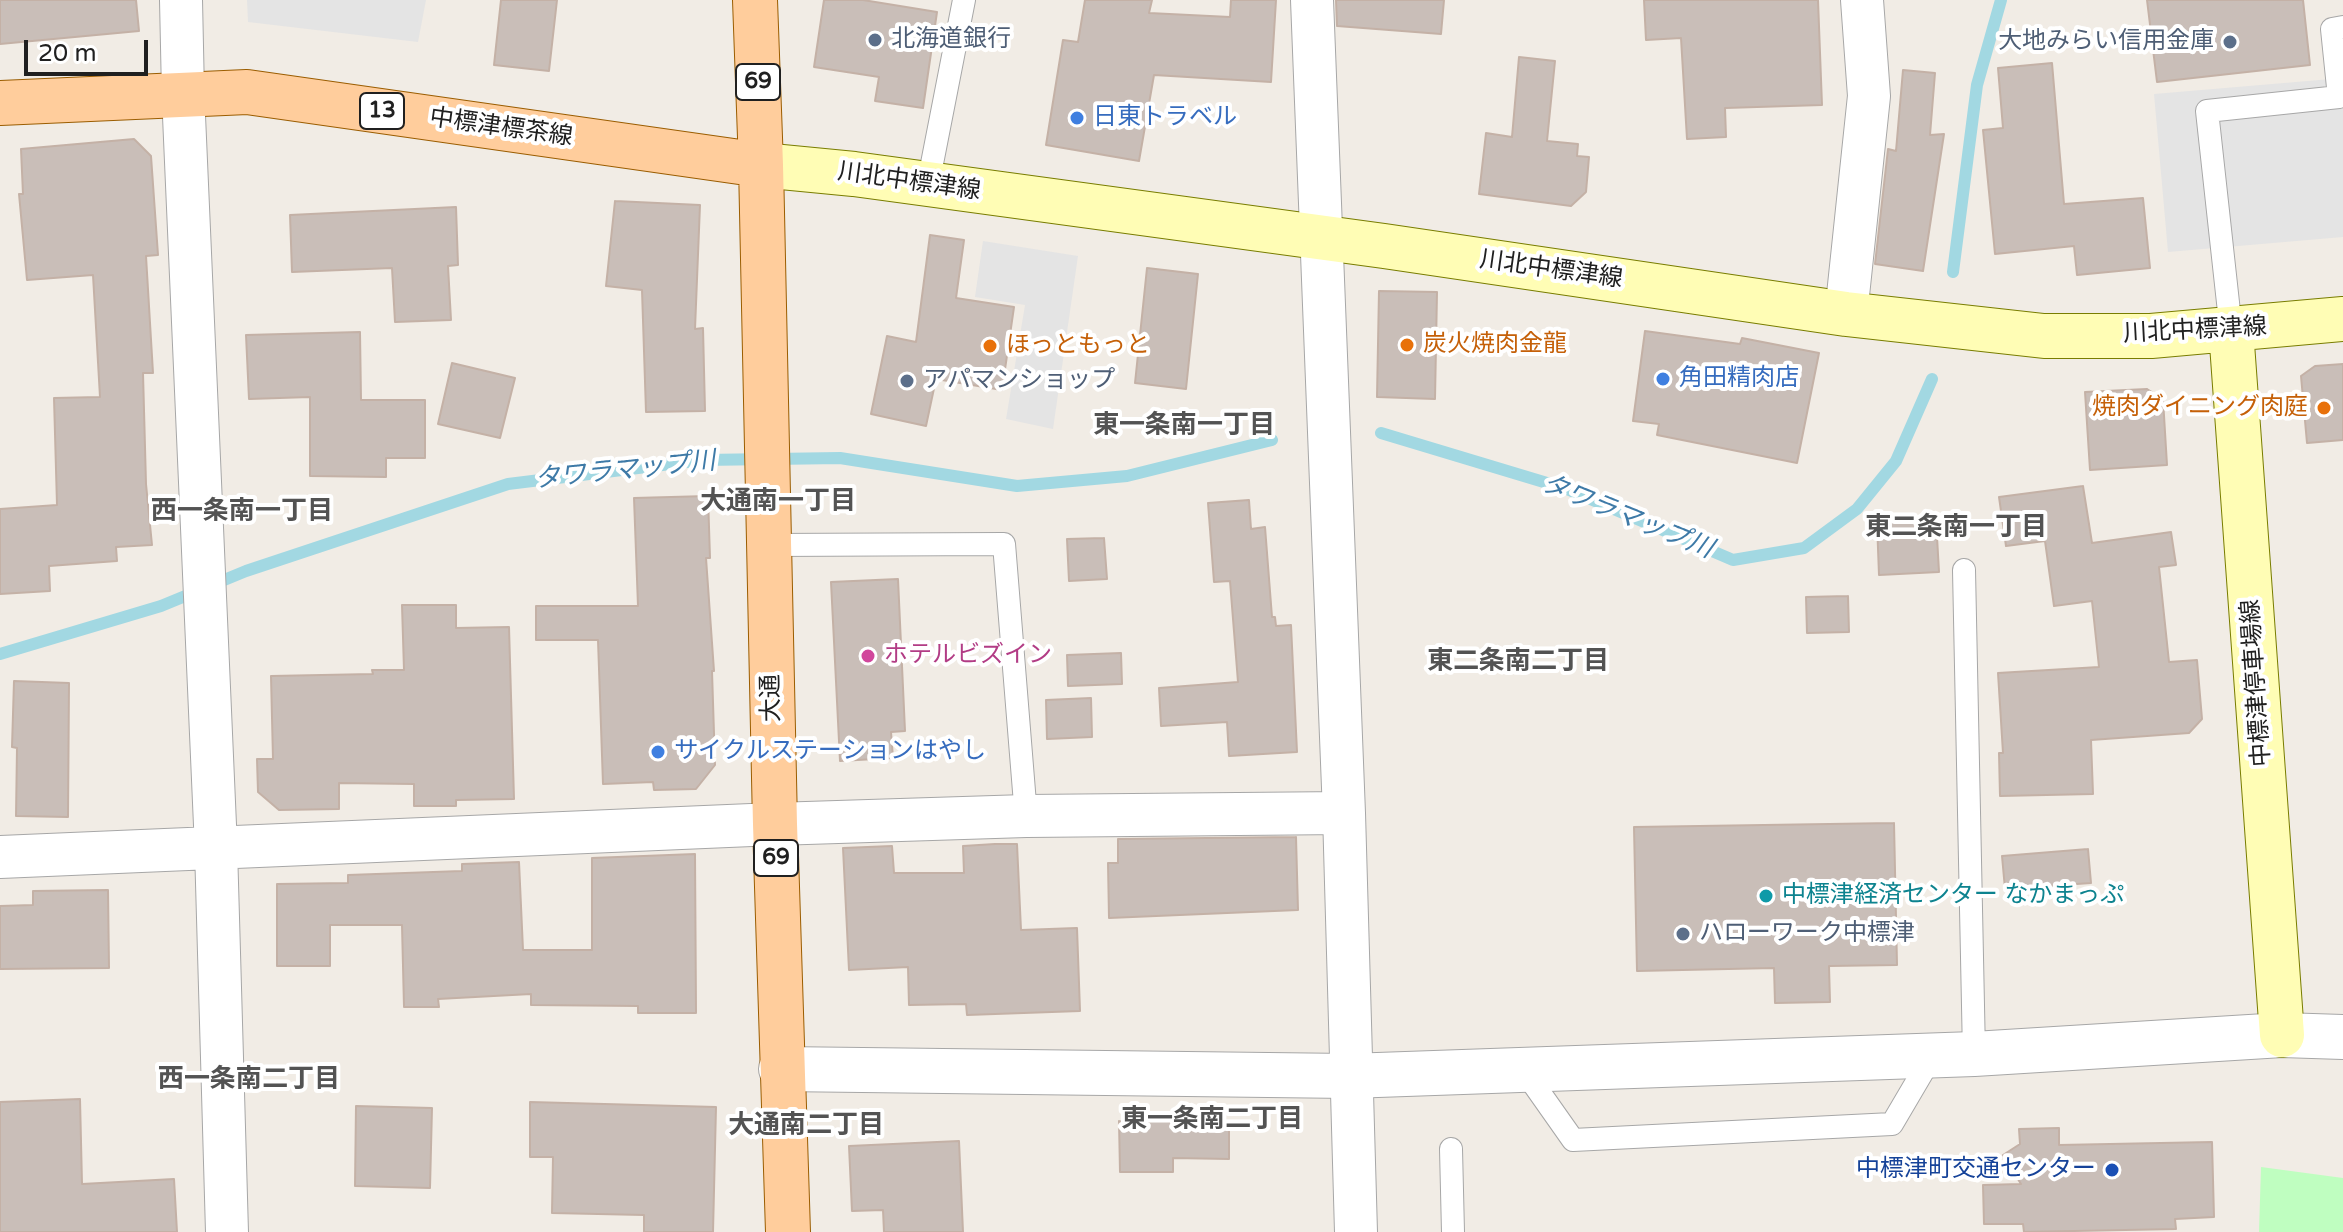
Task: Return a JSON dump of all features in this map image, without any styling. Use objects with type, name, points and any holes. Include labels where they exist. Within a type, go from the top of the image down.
[{"type":"main road","name":"69","points":[[755,0],[761,165]]},
{"type":"main road","name":"中標津標茶線","points":[[0,103],[247,92],[761,165]]},
{"type":"main road","name":"川北中標津線","points":[[761,165],[928,184],[1320,237],[1846,314],[2044,336],[2151,336],[2343,319]]},
{"type":"main road","name":"大通","points":[[761,165],[781,1069],[788,1232]]},
{"type":"main road","name":"中標津停車場線","points":[[2231,330],[2282,1035]]},
{"type":"street","points":[[181,0],[216,848],[227,1232]]},
{"type":"street","points":[[1312,0],[1344,813],[1349,1076],[1356,1232]]},
{"type":"street","points":[[1846,314],[1869,96],[1862,0]]},
{"type":"street","points":[[0,857],[775,824],[1026,816],[1344,813]]},
{"type":"street","points":[[781,1069],[1349,1076],[1953,1055],[2282,1035],[2343,1037]]},
{"type":"lane","points":[[928,184],[964,0]]},
{"type":"lane","points":[[2231,330],[2207,111],[2339,97],[2332,29],[2343,27]]},
{"type":"lane","points":[[769,545],[1004,544],[1026,816]]},
{"type":"lane","points":[[1523,1069],[1573,1140],[1892,1124],[1953,1055],[1964,570]]},
{"type":"lane","points":[[1451,1149],[1453,1232]]},
{"type":"green space","points":[[2261,1167],[2343,1178],[2343,1232],[2259,1232]]},
{"type":"shaded area","points":[[247,0],[426,0],[418,42],[248,22]]},
{"type":"shaded area","points":[[2343,78],[2343,237],[2168,252],[2154,94]]},
{"type":"shaded area","points":[[983,241],[1078,256],[1053,429],[1006,419],[1025,305],[975,297]]},
{"type":"building","points":[[0,0],[136,0],[139,31],[0,44]]},
{"type":"building","points":[[501,0],[557,0],[549,71],[494,65]]},
{"type":"building","name":"北海道銀行","points":[[824,0],[863,0],[937,12],[923,108],[875,101],[879,77],[814,67]]},
{"type":"building","points":[[1085,0],[1152,0],[1149,13],[1230,17],[1231,0],[1276,0],[1271,82],[1154,75],[1139,161],[1046,145],[1063,40],[1078,42]]},
{"type":"building","points":[[1336,0],[1444,0],[1441,34],[1337,26]]},
{"type":"building","points":[[1644,0],[1818,0],[1822,105],[1725,108],[1726,137],[1687,139],[1681,38],[1646,40]]},
{"type":"building","name":"大地みらい信用金庫","points":[[2147,0],[2303,0],[2310,65],[2157,82]]},
{"type":"building","points":[[1519,57],[1555,61],[1547,141],[1578,144],[1577,156],[1589,157],[1586,192],[1571,206],[1479,194],[1486,133],[1512,137]]},
{"type":"building","points":[[2052,63],[2064,204],[2143,198],[2150,268],[2077,275],[2074,246],[1995,254],[1983,130],[2003,128],[1998,68]]},
{"type":"building","points":[[1903,70],[1935,73],[1930,135],[1944,134],[1923,271],[1875,264],[1888,149],[1896,151]]},
{"type":"building","points":[[134,139],[151,156],[158,255],[146,256],[153,373],[143,373],[146,484],[152,545],[116,547],[117,561],[49,566],[50,591],[0,594],[0,509],[57,505],[54,398],[100,397],[93,275],[27,280],[19,194],[23,194],[21,149]]},
{"type":"building","points":[[615,201],[700,205],[695,329],[703,328],[705,411],[646,412],[642,290],[606,286]]},
{"type":"building","points":[[456,207],[458,265],[448,266],[451,320],[395,322],[392,268],[292,272],[290,215]]},
{"type":"building","points":[[930,235],[964,240],[956,298],[1014,307],[1002,390],[936,379],[926,426],[871,414],[887,336],[916,342]]},
{"type":"building","points":[[1147,268],[1198,274],[1186,389],[1135,383]]},
{"type":"building","name":"炭火焼肉金龍","points":[[1379,291],[1437,292],[1435,399],[1377,397]]},
{"type":"building","points":[[1645,331],[1740,344],[1742,338],[1819,353],[1797,463],[1657,435],[1659,424],[1633,421]]},
{"type":"building","points":[[360,332],[361,400],[425,400],[425,458],[386,458],[386,477],[310,476],[310,397],[249,399],[246,335]]},
{"type":"building","points":[[452,363],[515,378],[500,438],[438,424]]},
{"type":"building","name":"焼肉ダイニング肉庭","points":[[2343,364],[2343,440],[2307,443],[2301,376],[2315,366]]},
{"type":"building","points":[[2147,389],[2163,399],[2167,465],[2090,470],[2085,392]]},
{"type":"building","points":[[2083,486],[2092,543],[2171,532],[2176,565],[2159,567],[2169,662],[2197,660],[2202,719],[2189,733],[2091,740],[2093,794],[2000,796],[1999,753],[2003,753],[1998,673],[2099,667],[2092,601],[2054,606],[2045,541],[2006,546],[1999,497]]},
{"type":"building","points":[[708,496],[710,558],[706,558],[714,671],[715,765],[696,789],[654,790],[653,782],[603,784],[598,640],[536,640],[536,606],[638,606],[634,498]]},
{"type":"building","points":[[1249,500],[1251,529],[1265,527],[1272,617],[1275,617],[1276,626],[1291,625],[1297,752],[1229,756],[1227,722],[1161,726],[1159,688],[1238,682],[1230,581],[1214,582],[1208,503]]},
{"type":"building","points":[[1936,519],[1939,572],[1879,575],[1877,522]]},
{"type":"building","points":[[1104,538],[1107,579],[1069,581],[1067,539]]},
{"type":"building","name":"ホテルビズイン","points":[[898,579],[905,731],[891,732],[893,758],[840,761],[831,582]]},
{"type":"building","points":[[1848,596],[1849,632],[1807,633],[1806,597]]},
{"type":"building","points":[[402,605],[456,605],[456,628],[509,627],[514,799],[456,800],[456,806],[414,806],[414,784],[339,783],[339,809],[279,810],[258,792],[257,759],[273,759],[271,676],[373,674],[372,670],[404,670]]},
{"type":"building","points":[[1121,653],[1122,684],[1068,686],[1067,655]]},
{"type":"building","points":[[14,681],[69,683],[68,817],[16,816],[17,748],[12,747]]},
{"type":"building","points":[[1091,698],[1092,737],[1047,739],[1046,700]]},
{"type":"building","name":"中標津経済センター なかまっぷ","points":[[1894,823],[1897,965],[1829,966],[1830,1002],[1775,1003],[1774,968],[1637,971],[1634,827]]},
{"type":"building","points":[[1296,837],[1298,910],[1109,918],[1108,863],[1118,863],[1118,839]]},
{"type":"building","points":[[1017,844],[1021,930],[1077,928],[1080,1011],[967,1015],[966,1004],[909,1005],[908,967],[849,970],[843,848],[892,846],[894,873],[964,873],[963,846]]},
{"type":"building","points":[[2088,849],[2091,883],[2005,889],[2002,856]]},
{"type":"building","points":[[695,854],[696,1013],[638,1013],[638,1006],[531,1005],[531,994],[438,999],[439,1007],[404,1007],[402,925],[330,925],[330,966],[277,966],[277,884],[348,883],[348,875],[462,871],[462,864],[519,862],[523,950],[592,950],[592,858]]},
{"type":"building","points":[[108,890],[109,968],[0,969],[0,906],[33,905],[33,891]]},
{"type":"building","points":[[80,1099],[82,1184],[174,1179],[177,1232],[0,1232],[0,1102]]},
{"type":"building","points":[[530,1102],[716,1107],[713,1232],[644,1232],[644,1215],[552,1213],[553,1157],[530,1157]]},
{"type":"building","points":[[356,1106],[432,1108],[430,1188],[355,1186]]},
{"type":"building","points":[[1119,1121],[1229,1122],[1229,1159],[1173,1158],[1173,1172],[1120,1172]]},
{"type":"building","name":"中標津町交通センター","points":[[2059,1128],[2059,1145],[2212,1142],[2214,1217],[2175,1219],[2176,1229],[2024,1232],[2023,1224],[1984,1224],[1983,1185],[2021,1184],[2003,1155],[2020,1144],[2019,1129]]},
{"type":"building","points":[[959,1141],[963,1232],[884,1232],[883,1210],[852,1211],[849,1146]]},
{"type":"waterway","name":"タワラマップ川","points":[[1953,272],[1977,85],[2001,0]]},
{"type":"waterway","name":"タワラマップ川","points":[[1381,433],[1567,489],[1733,560],[1804,548],[1857,509],[1896,461],[1932,379]]},
{"type":"waterway","name":"タワラマップ川","points":[[0,654],[161,606],[246,571],[508,484],[703,460],[840,458],[1017,486],[1127,476],[1272,440]]},
{"type":"place","name":"北海道銀行","points":[[875,40]]},
{"type":"place","name":"大地みらい信用金庫","points":[[2230,42]]},
{"type":"place","name":"日東トラベル","points":[[1077,118]]},
{"type":"place","name":"炭火焼肉金龍","points":[[1407,345]]},
{"type":"place","name":"ほっともっと","points":[[990,346]]},
{"type":"place","name":"角田精肉店","points":[[1663,379]]},
{"type":"place","name":"アパマンショップ","points":[[907,381]]},
{"type":"place","name":"焼肉ダイニング肉庭","points":[[2324,408]]},
{"type":"place","name":"ホテルビズイン","points":[[868,656]]},
{"type":"place","name":"サイクルステーションはやし","points":[[658,752]]},
{"type":"place","name":"中標津経済センター なかまっぷ","points":[[1766,896]]},
{"type":"place","name":"ハローワーク中標津","points":[[1683,934]]},
{"type":"place","name":"中標津町交通センター","points":[[2112,1170]]},
{"type":"district","name":"東一条南一丁目","points":[[1184,426]]},
{"type":"district","name":"大通南一丁目","points":[[778,502]]},
{"type":"district","name":"西一条南一丁目","points":[[242,512]]},
{"type":"district","name":"東二条南一丁目","points":[[1956,528]]},
{"type":"district","name":"東二条南二丁目","points":[[1518,662]]},
{"type":"district","name":"西一条南二丁目","points":[[249,1080]]},
{"type":"district","name":"東一条南二丁目","points":[[1212,1120]]},
{"type":"district","name":"大通南二丁目","points":[[806,1126]]}]
